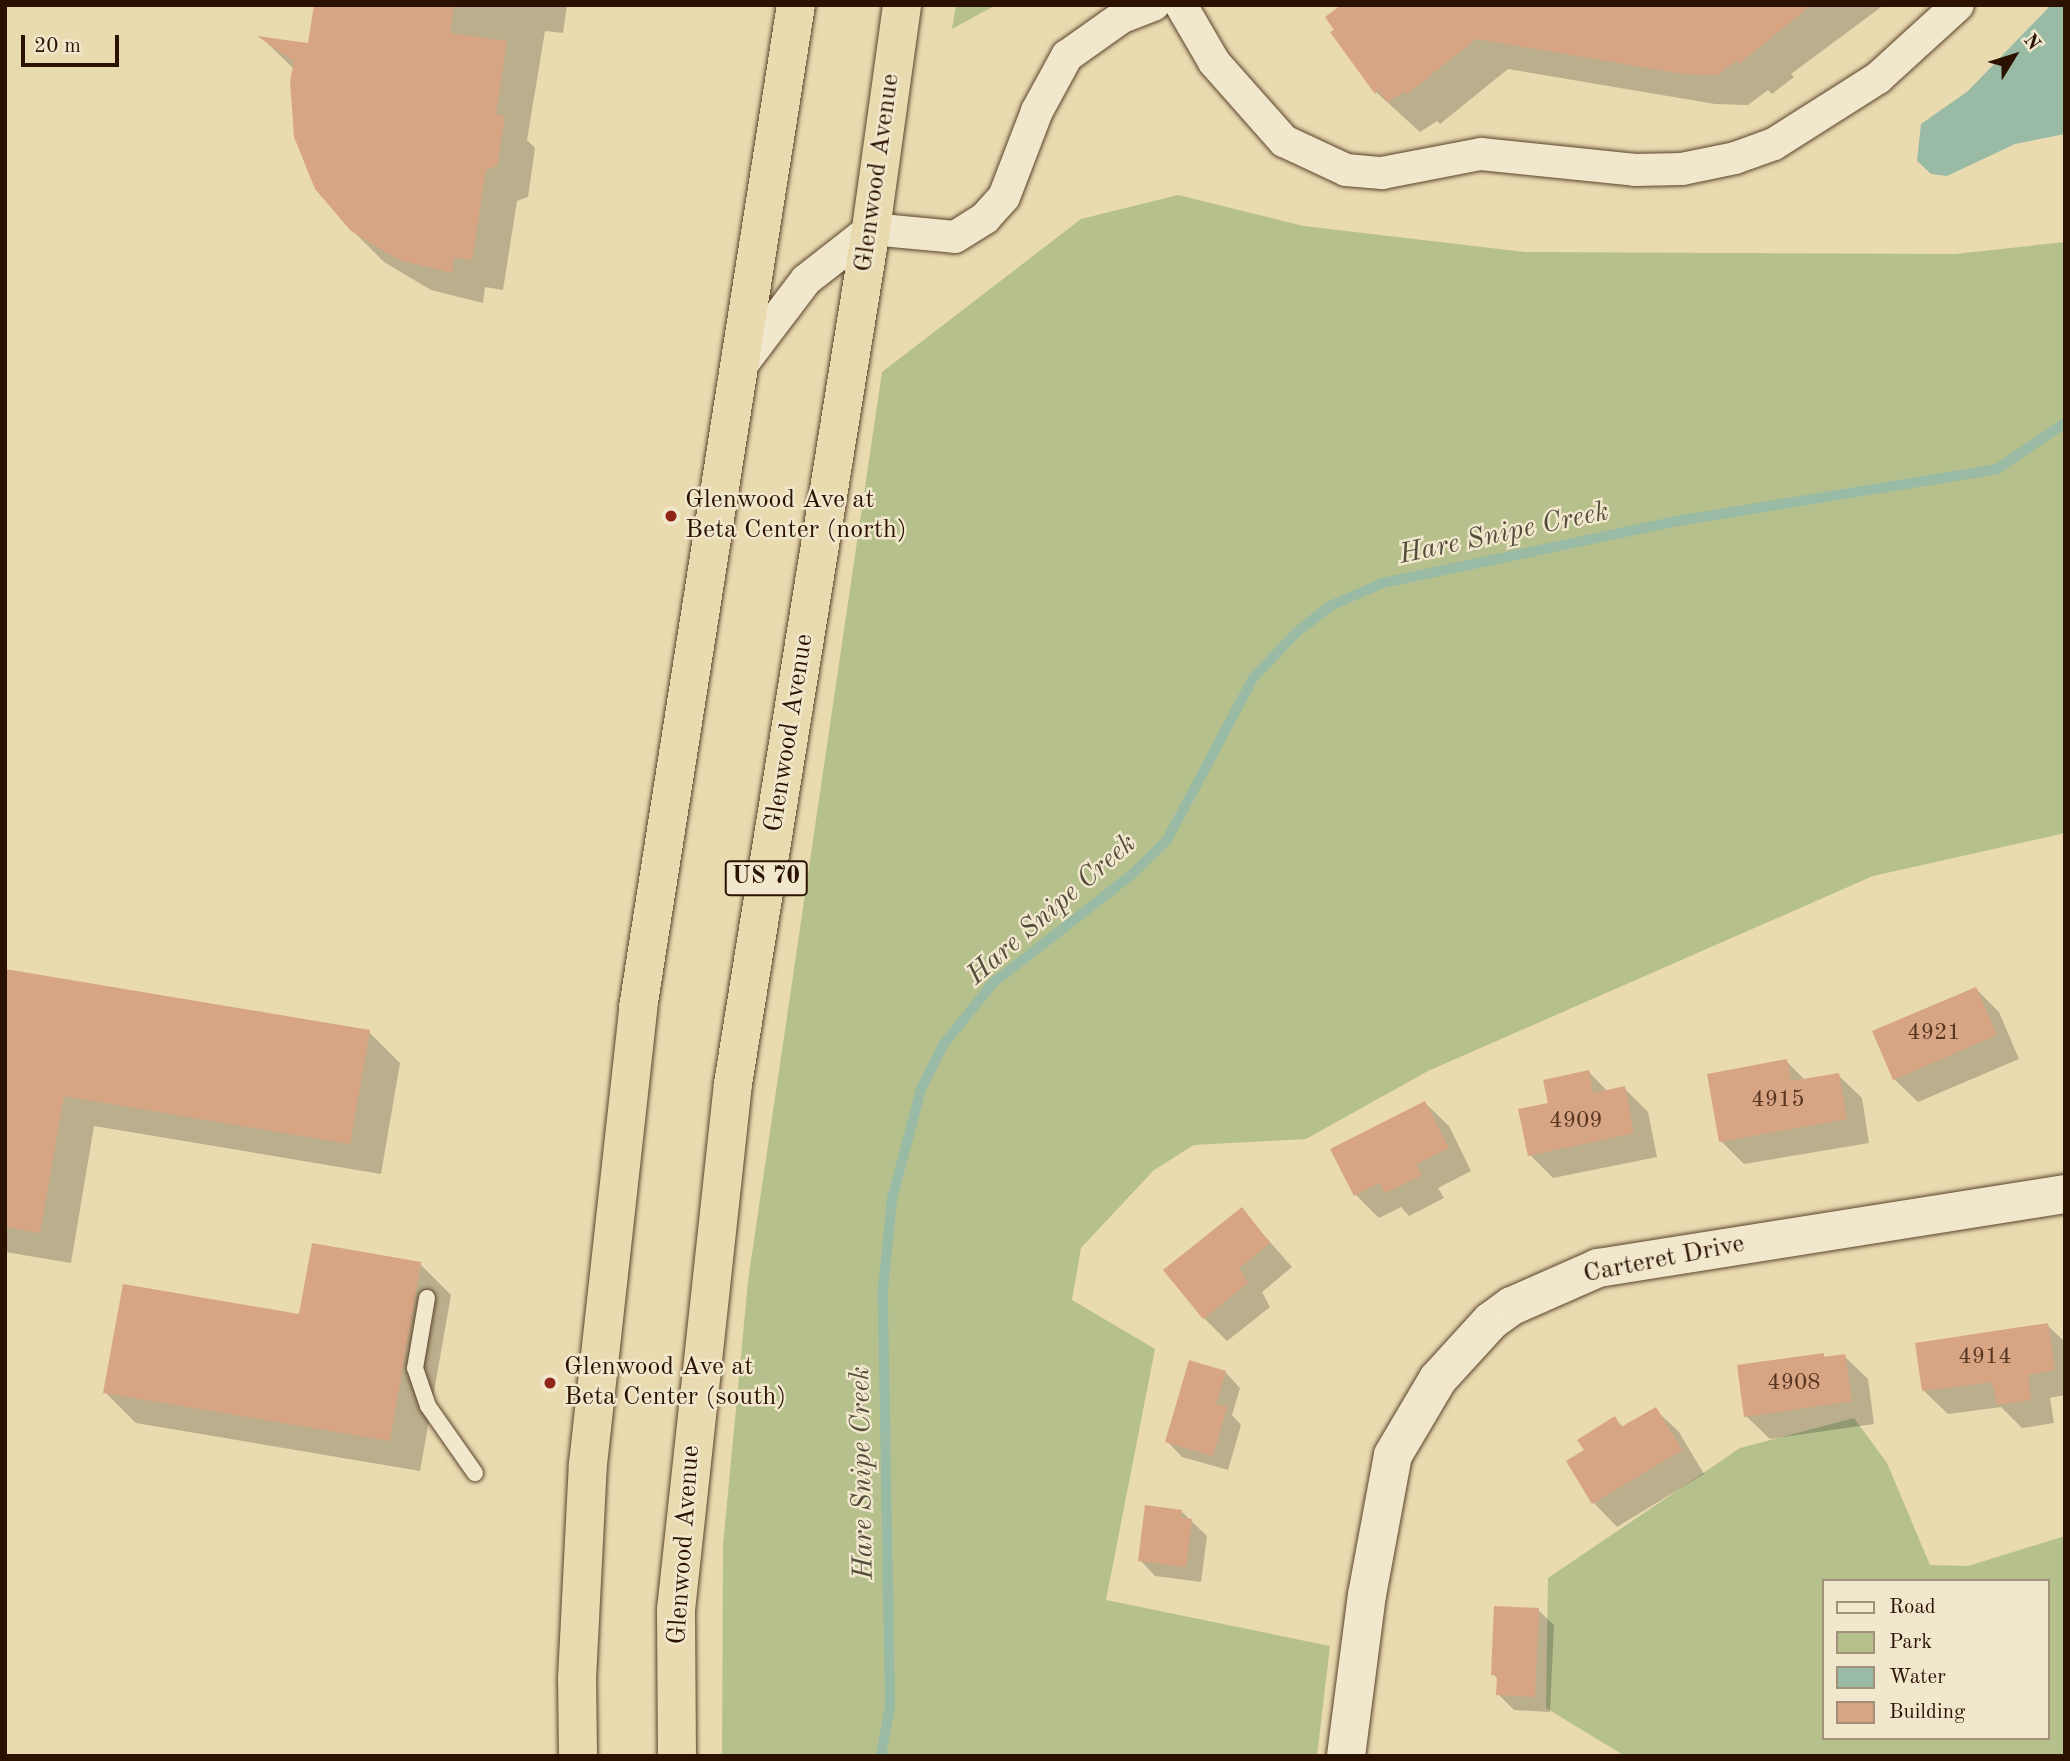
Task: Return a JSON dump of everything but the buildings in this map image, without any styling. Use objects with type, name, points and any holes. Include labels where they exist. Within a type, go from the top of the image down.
[{"type":"highway","points":[[578,1756],[577,1679],[588,1464],[638,1008],[796,5]]},
{"type":"highway","name":"Glenwood Avenue","points":[[677,1756],[676,1610],[733,1084],[871,229],[902,5]]},
{"type":"street","points":[[740,367],[806,280],[871,229],[956,237],[985,218],[1004,197],[1037,111],[1067,56],[1112,23],[1154,5]]},
{"type":"street","points":[[1181,5],[1214,62],[1284,141],[1346,170],[1382,173],[1481,154],[1635,170],[1682,169],[1735,158],[1774,144],[1878,78],[1958,5]]},
{"type":"street","name":"Carteret Drive","points":[[1346,1756],[1367,1595],[1393,1455],[1438,1379],[1491,1321],[1521,1301],[1598,1268],[2065,1194]]},
{"type":"lane","points":[[427,1298],[415,1368],[428,1406],[475,1472]]},
{"type":"green space","points":[[956,5],[996,5],[952,29]]},
{"type":"green space","points":[[1178,195],[1304,226],[1525,252],[1955,254],[2065,242],[2065,833],[1873,876],[1428,1071],[1306,1139],[1194,1145],[1154,1170],[1081,1248],[1072,1300],[1155,1349],[1106,1600],[1330,1646],[1317,1756],[722,1756],[723,1546],[748,1281],[882,372],[1081,219]]},
{"type":"green space","points":[[1854,1418],[1887,1463],[1930,1565],[1968,1566],[2065,1536],[2065,1756],[1625,1756],[1546,1708],[1548,1578],[1740,1448]]},
{"type":"water","points":[[2051,5],[2065,5],[2065,134],[2015,144],[1947,176],[1931,174],[1917,161],[1921,124],[1968,91]]},
{"type":"waterway","name":"Hare Snipe Creek","points":[[881,1756],[890,1706],[883,1289],[892,1199],[921,1089],[943,1045],[993,983],[1130,876],[1167,840],[1253,678],[1297,632],[1330,606],[1383,583],[1677,521],[1997,469],[2065,423]]},
{"type":"place","name":"Glenwood Ave at Beta Center (north)","points":[[671,516]]},
{"type":"place","name":"Glenwood Ave at Beta Center (south)","points":[[550,1383]]}]
